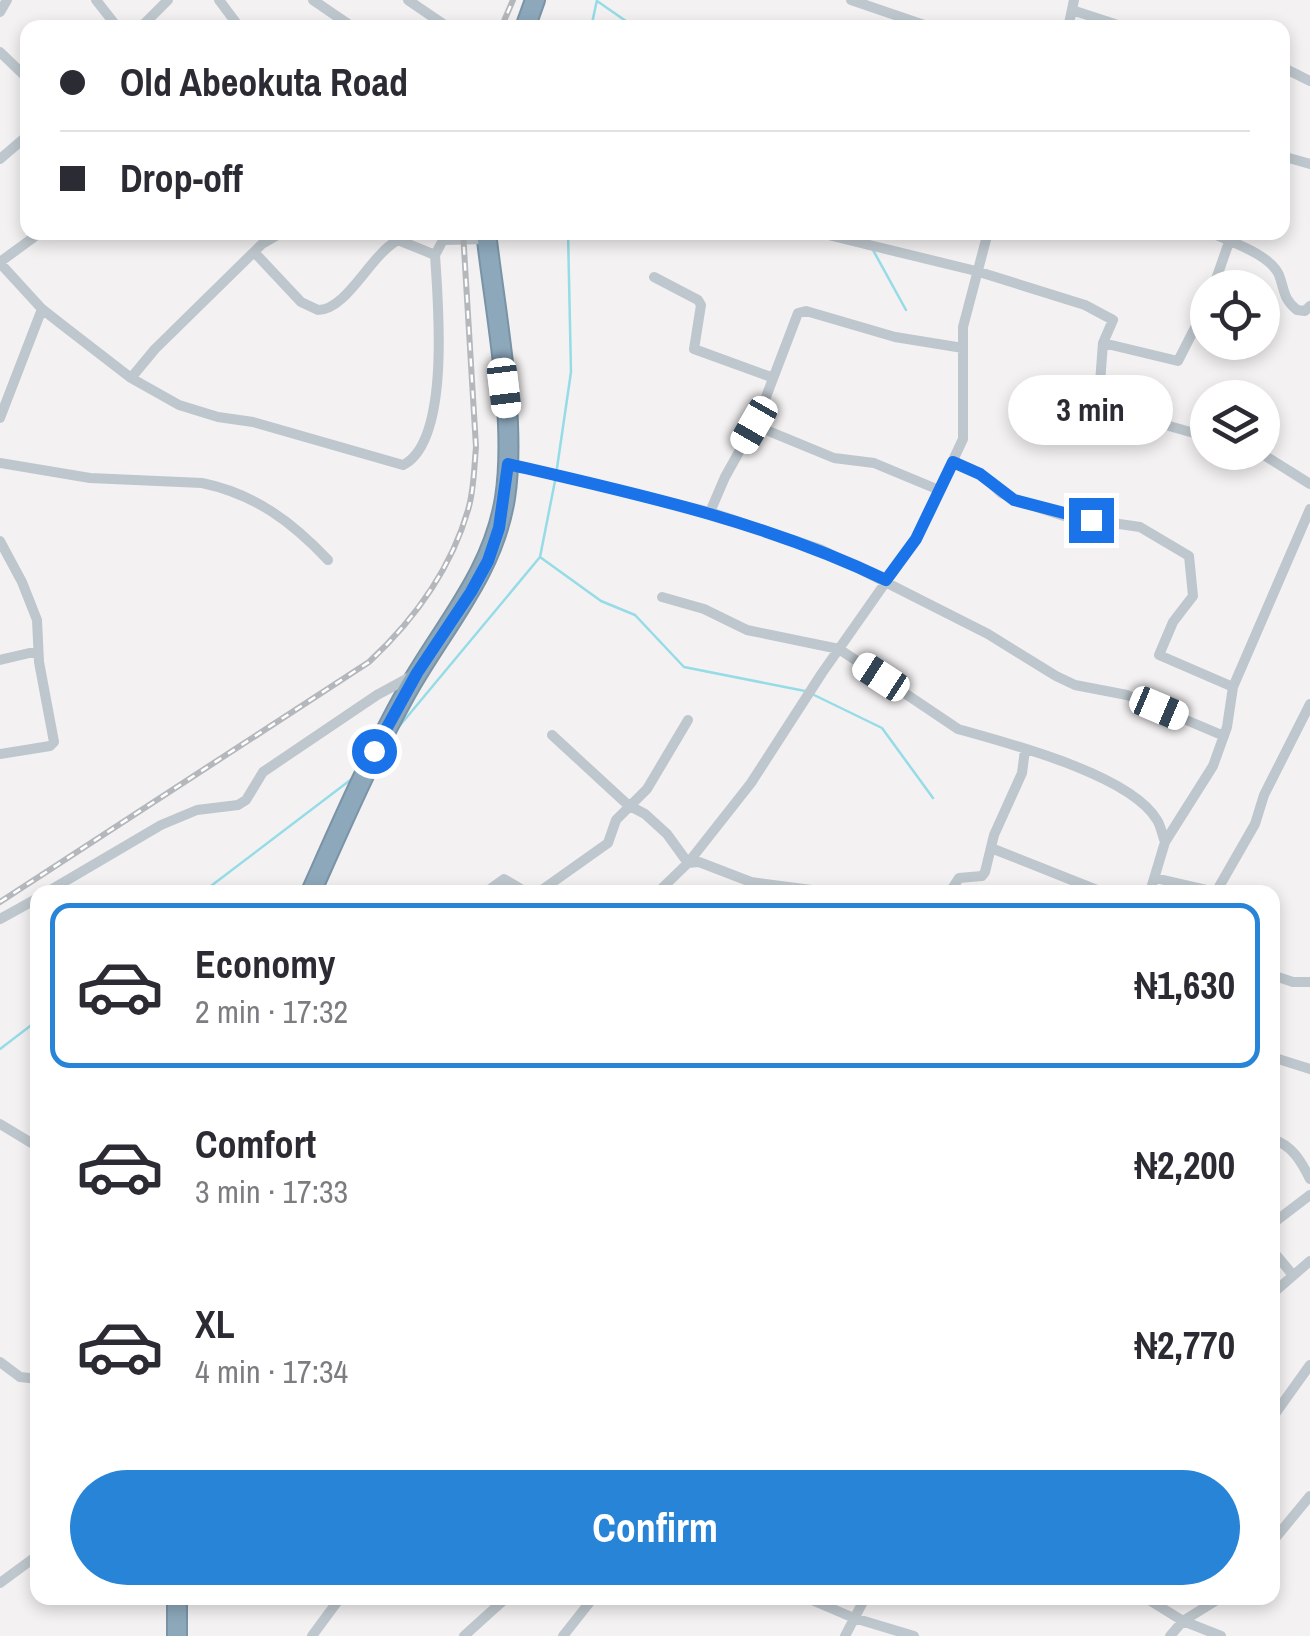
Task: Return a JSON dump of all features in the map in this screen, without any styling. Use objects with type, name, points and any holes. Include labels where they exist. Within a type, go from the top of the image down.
[{"type":"highway","points":[[314,885],[374,751],[417,673],[471,592],[488,561],[499,528],[508,464],[508,426],[487,240]]},
{"type":"highway","points":[[177,1636],[178,1605]]},
{"type":"street","points":[[0,12],[7,0]]},
{"type":"street","points":[[96,0],[112,20]]},
{"type":"street","points":[[148,20],[168,0]]},
{"type":"street","points":[[313,0],[342,20]]},
{"type":"street","points":[[408,0],[437,20]]},
{"type":"street","points":[[850,0],[909,20]]},
{"type":"street","points":[[1073,5],[1108,20]]},
{"type":"street","points":[[0,52],[20,71]]},
{"type":"street","points":[[0,159],[20,143]]},
{"type":"street","points":[[30,240],[0,263],[42,309],[131,378],[192,409],[403,465],[415,459],[430,428],[437,364],[435,255],[440,240]]},
{"type":"street","points":[[131,378],[254,252],[271,240]]},
{"type":"street","points":[[254,252],[302,302],[310,308],[326,310],[338,304],[395,240]]},
{"type":"street","points":[[407,240],[435,255]]},
{"type":"street","points":[[849,240],[976,271],[1085,305],[1114,320],[1103,342],[1098,409],[1142,425],[1155,422],[1190,431]]},
{"type":"street","points":[[666,885],[752,783],[838,649],[916,539],[963,438],[963,328],[986,240]]},
{"type":"street","points":[[1225,240],[1269,262],[1278,274],[1283,297],[1297,310],[1305,311],[1310,306]]},
{"type":"street","points":[[1219,270],[1229,242]]},
{"type":"street","points":[[654,277],[701,305],[694,349],[772,377]]},
{"type":"street","points":[[0,418],[42,309]]},
{"type":"street","points":[[710,512],[754,425],[794,319],[806,311],[896,337],[963,348]]},
{"type":"street","points":[[1103,342],[1178,361],[1190,337]]},
{"type":"street","points":[[754,425],[834,458],[874,463],[939,490]]},
{"type":"street","points":[[0,462],[90,478],[220,486],[272,510],[328,560]]},
{"type":"street","points":[[953,462],[980,474],[1014,500],[1064,516],[1140,527],[1190,556],[1193,596],[1173,622],[1159,655],[1233,687]]},
{"type":"street","points":[[508,464],[710,512],[820,549],[988,634],[1056,676],[1127,695],[1224,736]]},
{"type":"street","points":[[1280,465],[1310,484]]},
{"type":"street","points":[[1152,885],[1165,842],[1213,766],[1224,736],[1233,687],[1310,509]]},
{"type":"street","points":[[0,542],[37,620],[53,745],[0,754]]},
{"type":"street","points":[[662,597],[704,610],[746,630],[838,649],[958,729],[978,732],[1092,774],[1138,800],[1160,822],[1165,842]]},
{"type":"street","points":[[0,660],[38,651]]},
{"type":"street","points":[[59,885],[171,820],[197,810],[238,805],[246,800],[263,772],[377,694],[417,673]]},
{"type":"street","points":[[1220,885],[1255,824],[1264,795],[1310,704]]},
{"type":"street","points":[[549,885],[608,842],[616,820],[647,789],[688,720]]},
{"type":"street","points":[[552,735],[628,805],[640,809],[688,863]]},
{"type":"street","points":[[954,885],[959,878],[982,876],[994,835],[1022,773],[1025,750]]},
{"type":"street","points":[[991,848],[1084,885]]},
{"type":"street","points":[[688,863],[699,862],[751,882],[770,885]]},
{"type":"street","points":[[1155,878],[1186,885]]},
{"type":"street","points":[[0,919],[30,902]]},
{"type":"street","points":[[1280,978],[1310,982]]},
{"type":"street","points":[[1280,1060],[1310,1069]]},
{"type":"street","points":[[0,1124],[30,1142]]},
{"type":"street","points":[[1280,1142],[1299,1158],[1310,1180]]},
{"type":"street","points":[[1280,1218],[1310,1195]]},
{"type":"street","points":[[1280,1260],[1292,1274]]},
{"type":"street","points":[[1280,1286],[1310,1261]]},
{"type":"street","points":[[0,1362],[20,1377],[30,1378]]},
{"type":"street","points":[[1280,1407],[1310,1364]]},
{"type":"street","points":[[1280,1532],[1310,1496]]},
{"type":"street","points":[[0,1583],[30,1561]]},
{"type":"street","points":[[312,1636],[335,1605]]},
{"type":"street","points":[[464,1636],[498,1605]]},
{"type":"street","points":[[563,1636],[587,1605]]},
{"type":"street","points":[[823,1605],[914,1636]]},
{"type":"street","points":[[845,1636],[861,1605]]},
{"type":"street","points":[[1158,1605],[1221,1636]]},
{"type":"street","points":[[1173,1605],[1179,1618]]},
{"type":"street","points":[[1170,1636],[1179,1618],[1206,1605]]},
{"type":"waterway","points":[[593,20],[597,0]]},
{"type":"waterway","points":[[597,1],[624,20]]},
{"type":"waterway","points":[[557,468],[571,372],[568,240]]},
{"type":"waterway","points":[[873,250],[906,310]]},
{"type":"waterway","points":[[397,729],[540,557],[555,481]]},
{"type":"waterway","points":[[540,557],[601,601],[635,615],[684,667],[805,691]]},
{"type":"waterway","points":[[812,694],[882,728],[933,798]]},
{"type":"waterway","points":[[212,885],[353,778]]},
{"type":"waterway","points":[[0,1049],[30,1026]]},
{"type":"railway","points":[[504,20],[513,0]]},
{"type":"railway","points":[[0,902],[369,662],[429,593],[461,532],[474,479],[476,447],[463,240]]},
{"type":"route","points":[[374,751],[417,673],[488,561],[499,528],[508,464],[710,512],[820,549],[886,580],[916,539],[953,462],[980,474],[1014,500],[1091,520]]}]
